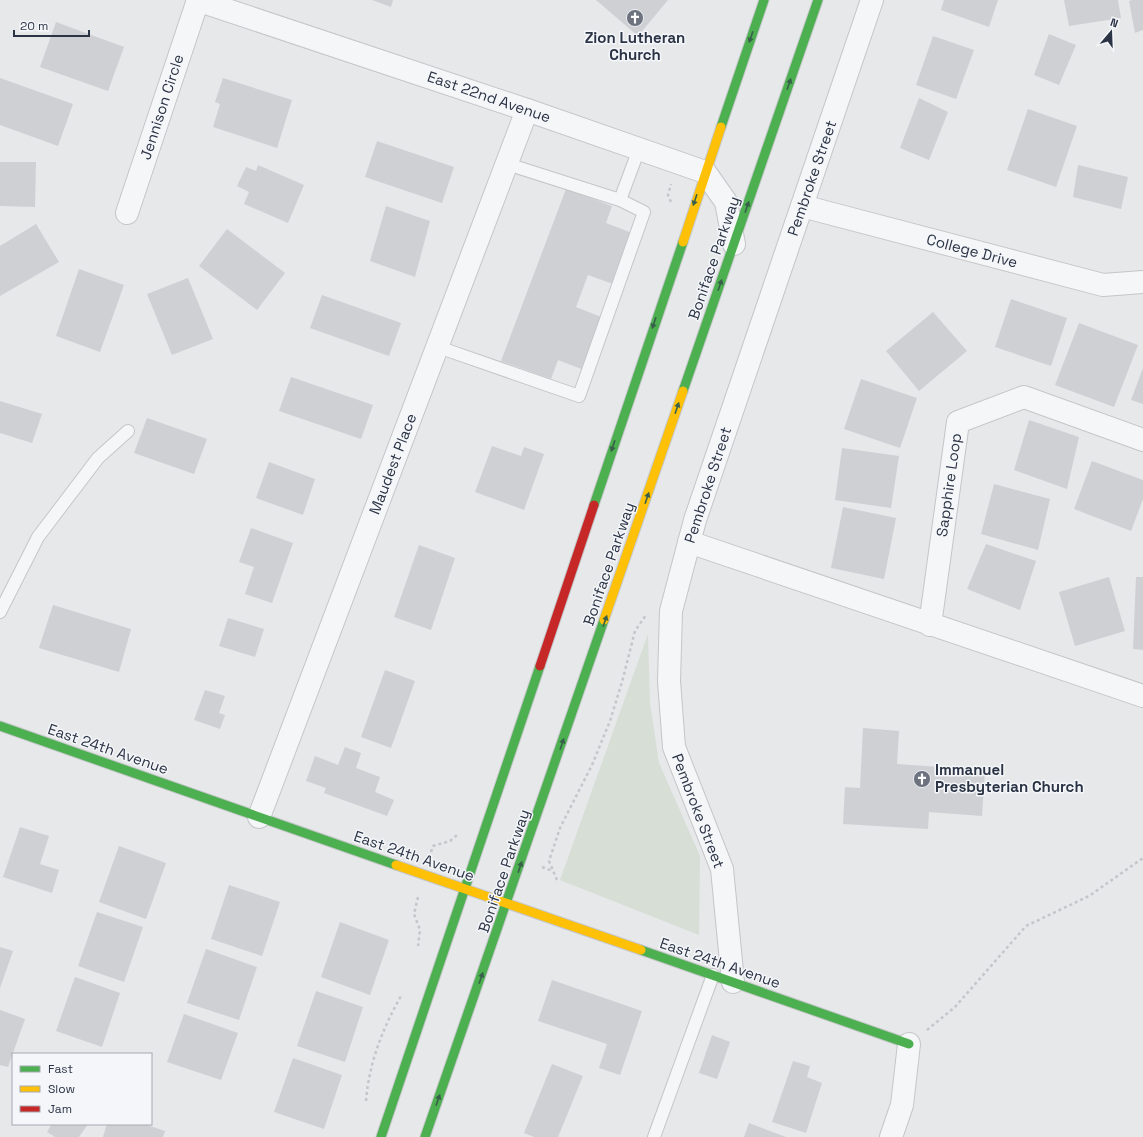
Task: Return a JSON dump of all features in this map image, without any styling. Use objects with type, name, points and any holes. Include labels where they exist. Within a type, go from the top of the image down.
[{"type":"main road","points":[[381,1137],[764,0]]},
{"type":"main road","name":"Boniface Parkway","points":[[425,1137],[818,0]]},
{"type":"main road","name":"East 24th Avenue","points":[[0,726],[909,1044]]},
{"type":"street","name":"East 22nd Avenue","points":[[197,0],[527,110],[705,172]]},
{"type":"street","name":"Jennison Circle","points":[[127,213],[197,0]]},
{"type":"street","name":"Pembroke Street","points":[[723,979],[722,869],[674,747],[669,681],[671,611],[695,520],[872,0]]},
{"type":"street","name":"Maudest Place","points":[[259,817],[527,110]]},
{"type":"street","points":[[705,172],[726,202],[734,244]]},
{"type":"street","name":"College Drive","points":[[802,206],[1103,286],[1143,282]]},
{"type":"street","name":"Sapphire Loop","points":[[930,625],[958,422],[1024,397],[1143,440]]},
{"type":"street","points":[[689,542],[1143,696]]},
{"type":"street","points":[[891,1137],[902,1105],[909,1044]]},
{"type":"lane","points":[[620,200],[638,149]]},
{"type":"lane","points":[[438,347],[579,396],[644,212],[620,200],[507,164]]},
{"type":"lane","points":[[0,612],[38,537],[98,458],[128,431]]},
{"type":"lane","points":[[654,1137],[723,979]]},
{"type":"path","points":[[909,1044],[955,1008],[1026,926],[1088,896],[1143,858]]},
{"type":"shaded area","points":[[648,634],[650,703],[659,763],[700,856],[699,935],[560,880]]},
{"type":"building","points":[[372,0],[393,0],[391,7]]},
{"type":"building","name":"Zion Lutheran Church","points":[[596,0],[668,0],[638,36]]},
{"type":"building","points":[[944,0],[998,0],[989,27],[941,10]]},
{"type":"building","points":[[1064,0],[1118,0],[1121,18],[1069,26]]},
{"type":"building","points":[[1143,0],[1143,30],[1135,33],[1129,1]]},
{"type":"building","points":[[56,22],[124,47],[108,91],[40,67]]},
{"type":"building","points":[[1049,34],[1076,45],[1059,85],[1034,75]]},
{"type":"building","points":[[933,36],[974,50],[956,99],[916,85]]},
{"type":"building","points":[[0,78],[73,104],[58,146],[0,125]]},
{"type":"building","points":[[223,78],[292,100],[277,148],[213,127],[220,104],[215,102]]},
{"type":"building","points":[[919,98],[948,112],[929,160],[900,148]]},
{"type":"building","points":[[1028,109],[1077,126],[1056,187],[1007,170]]},
{"type":"building","points":[[377,141],[454,167],[442,203],[365,177]]},
{"type":"building","points":[[0,162],[36,162],[35,207],[0,206]]},
{"type":"building","points":[[258,165],[304,185],[288,223],[244,204],[249,192],[237,186],[246,167],[256,171]]},
{"type":"building","points":[[1078,165],[1128,177],[1121,209],[1073,197]]},
{"type":"building","points":[[566,189],[612,206],[606,223],[632,233],[613,284],[588,275],[576,307],[604,318],[584,370],[558,360],[551,379],[501,361]]},
{"type":"building","points":[[386,206],[430,221],[415,277],[370,261]]},
{"type":"building","points":[[36,224],[59,262],[0,296],[0,246]]},
{"type":"building","points":[[227,229],[285,273],[257,310],[199,266]]},
{"type":"building","points":[[79,269],[124,285],[100,352],[56,336]]},
{"type":"building","points":[[188,278],[213,339],[172,355],[147,294]]},
{"type":"building","points":[[322,295],[401,323],[389,356],[310,328]]},
{"type":"building","points":[[1011,299],[1067,318],[1051,366],[995,347]]},
{"type":"building","points":[[933,312],[967,351],[919,391],[886,351]]},
{"type":"building","points":[[1079,323],[1138,345],[1114,407],[1055,385]]},
{"type":"building","points":[[1143,368],[1143,404],[1131,400]]},
{"type":"building","points":[[291,377],[373,405],[361,439],[279,411]]},
{"type":"building","points":[[861,379],[917,398],[900,448],[844,429]]},
{"type":"building","points":[[0,401],[42,414],[32,443],[0,433]]},
{"type":"building","points":[[147,418],[207,439],[194,474],[134,453]]},
{"type":"building","points":[[1029,420],[1079,437],[1067,489],[1014,470]]},
{"type":"building","points":[[492,446],[521,456],[524,447],[544,454],[524,510],[475,492]]},
{"type":"building","points":[[842,448],[899,456],[891,508],[835,500]]},
{"type":"building","points":[[1092,461],[1143,480],[1143,499],[1131,531],[1074,509]]},
{"type":"building","points":[[269,462],[315,479],[303,515],[256,498]]},
{"type":"building","points":[[994,484],[1050,499],[1038,550],[981,534]]},
{"type":"building","points":[[843,507],[896,518],[884,579],[831,568]]},
{"type":"building","points":[[251,528],[293,543],[272,603],[245,594],[254,567],[239,562]]},
{"type":"building","points":[[986,544],[1036,561],[1020,610],[967,589]]},
{"type":"building","points":[[419,545],[455,558],[431,630],[394,617]]},
{"type":"building","points":[[1109,577],[1125,631],[1075,646],[1059,592]]},
{"type":"building","points":[[1136,577],[1143,577],[1143,650],[1133,649]]},
{"type":"building","points":[[53,605],[131,629],[119,672],[39,648]]},
{"type":"building","points":[[228,618],[264,629],[255,657],[219,646]]},
{"type":"building","points":[[385,670],[415,681],[391,748],[361,737]]},
{"type":"building","points":[[205,690],[225,696],[219,713],[225,715],[220,729],[194,720]]},
{"type":"building","name":"Immanuel Presbyterian Church","points":[[863,728],[899,731],[897,764],[985,770],[982,816],[929,812],[928,829],[843,824],[845,787],[860,788]]},
{"type":"building","points":[[345,747],[361,753],[356,768],[380,777],[375,792],[394,800],[387,816],[324,793],[326,788],[306,781],[315,756],[338,765]]},
{"type":"building","points":[[20,827],[49,836],[40,864],[59,870],[52,893],[3,877]]},
{"type":"building","points":[[119,846],[166,863],[146,919],[99,902]]},
{"type":"building","points":[[229,885],[280,902],[262,956],[211,939]]},
{"type":"building","points":[[97,912],[143,927],[124,982],[78,966]]},
{"type":"building","points":[[340,922],[389,940],[370,995],[321,977]]},
{"type":"building","points":[[0,947],[13,951],[0,988]]},
{"type":"building","points":[[206,949],[257,967],[239,1020],[187,1003]]},
{"type":"building","points":[[75,977],[120,993],[102,1047],[56,1031]]},
{"type":"building","points":[[552,980],[642,1011],[620,1075],[599,1068],[607,1044],[538,1021]]},
{"type":"building","points":[[316,991],[363,1007],[345,1062],[297,1046]]},
{"type":"building","points":[[0,1010],[25,1019],[8,1067],[0,1065]]},
{"type":"building","points":[[184,1014],[238,1033],[221,1080],[167,1062]]},
{"type":"building","points":[[712,1035],[730,1042],[717,1079],[699,1073]]},
{"type":"building","points":[[293,1058],[342,1075],[324,1129],[274,1112]]},
{"type":"building","points":[[793,1061],[810,1066],[807,1077],[822,1083],[806,1133],[772,1122]]},
{"type":"building","points":[[552,1064],[583,1076],[558,1137],[534,1137],[524,1133]]},
{"type":"building","points":[[749,1123],[786,1137],[744,1137]]},
{"type":"building","points":[[51,1125],[87,1125],[79,1137],[55,1137],[47,1132]]},
{"type":"building","points":[[107,1125],[147,1125],[165,1131],[163,1137],[103,1137]]},
{"type":"traffic: fast","points":[[721,127],[764,0]]},
{"type":"traffic: fast","points":[[683,391],[818,0]]},
{"type":"traffic: fast","points":[[594,505],[683,242]]},
{"type":"traffic: fast","points":[[425,1137],[604,620]]},
{"type":"traffic: fast","points":[[381,1137],[540,666]]},
{"type":"traffic: fast","points":[[0,726],[396,865]]},
{"type":"traffic: fast","points":[[641,950],[909,1044]]},
{"type":"traffic: slow","points":[[683,242],[721,127]]},
{"type":"traffic: slow","points":[[604,620],[683,391]]},
{"type":"traffic: slow","points":[[396,865],[641,950]]},
{"type":"traffic: jam","points":[[540,666],[594,505]]},
{"type":"place","name":"Zion Lutheran Church","points":[[635,18]]},
{"type":"place","name":"Immanuel Presbyterian Church","points":[[922,779]]}]
